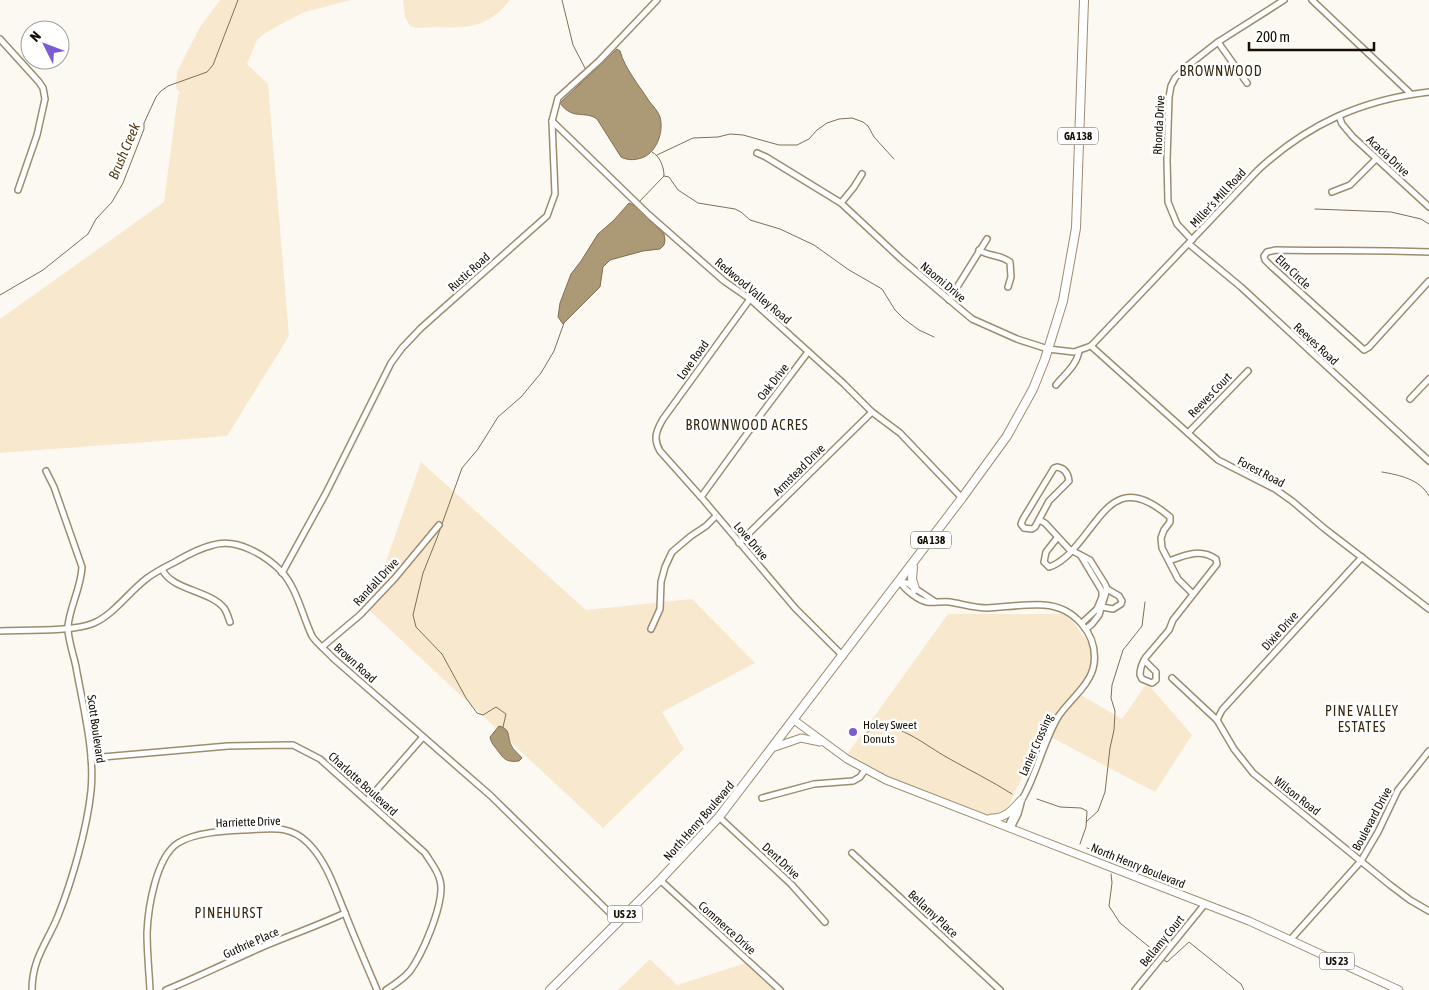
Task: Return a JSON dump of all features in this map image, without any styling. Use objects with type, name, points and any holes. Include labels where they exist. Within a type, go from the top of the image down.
[{"type":"highway","name":"GA 138","points":[[794,720],[842,655],[914,564],[998,449],[1024,407],[1038,379],[1065,293],[1076,228],[1084,0]]},
{"type":"highway","points":[[914,564],[912,579],[915,589]]},
{"type":"highway","name":"North Henry Boulevard","points":[[550,990],[720,818],[794,720]]},
{"type":"main road","name":"North Henry Boulevard","points":[[794,720],[826,744],[866,770],[886,780],[1291,939],[1399,990]]},
{"type":"main road","name":"US 23","points":[[774,747],[801,738],[826,744]]},
{"type":"main road","points":[[985,818],[999,819],[1010,812],[1021,800]]},
{"type":"street","name":"Rustic Road","points":[[282,572],[326,493],[391,363],[402,348],[421,328],[547,216],[555,194],[552,121],[558,98],[599,61],[658,0]]},
{"type":"street","name":"Rhonda Drive","points":[[1190,242],[1177,224],[1168,202],[1169,97],[1171,86],[1175,78],[1186,67],[1218,42],[1284,0]]},
{"type":"street","points":[[1312,0],[1411,94]]},
{"type":"street","points":[[0,39],[39,82],[43,88],[45,99],[37,135],[18,190]]},
{"type":"street","points":[[1218,42],[1247,83]]},
{"type":"street","name":"Miller's Mill Road","points":[[1048,349],[1079,351],[1091,346],[1270,158],[1284,147],[1316,126],[1339,116],[1386,99],[1429,92]]},
{"type":"street","name":"Acacia Drive","points":[[1339,116],[1347,130],[1376,159],[1429,206]]},
{"type":"street","name":"Redwood Valley Road","points":[[552,121],[649,215],[724,281],[750,299],[843,383],[872,412],[900,434],[962,498]]},
{"type":"street","name":"Naomi Drive","points":[[757,153],[841,204],[900,259],[972,319],[1048,349]]},
{"type":"street","points":[[1332,192],[1350,185],[1376,159]]},
{"type":"street","points":[[841,204],[862,174]]},
{"type":"street","points":[[949,300],[987,238]]},
{"type":"street","name":"Reeves Road","points":[[1190,242],[1429,461]]},
{"type":"street","points":[[979,250],[986,254],[1005,258],[1010,262],[1011,277],[1008,287]]},
{"type":"street","name":"Elm Circle","points":[[1429,252],[1276,250],[1267,252],[1264,256],[1270,265],[1364,350],[1369,347],[1429,281]]},
{"type":"street","name":"Love Road","points":[[656,434],[663,419],[750,299]]},
{"type":"street","name":"Forest Road","points":[[1091,346],[1218,460],[1275,489],[1292,501],[1429,609]]},
{"type":"street","points":[[1056,384],[1073,366],[1079,351]]},
{"type":"street","name":"Oak Drive","points":[[701,497],[808,352]]},
{"type":"street","name":"Reeves Court","points":[[1188,433],[1248,371]]},
{"type":"street","points":[[1410,399],[1429,379]]},
{"type":"street","name":"Armstead Drive","points":[[739,543],[872,412]]},
{"type":"street","name":"Love Drive","points":[[656,434],[656,444],[660,451],[795,608],[842,655]]},
{"type":"street","points":[[1054,468],[1062,468],[1068,475],[1069,481],[1049,501],[1039,520],[1032,529],[1024,528],[1021,524],[1054,468]]},
{"type":"street","name":"Scott Boulevard","points":[[32,990],[33,972],[39,953],[59,915],[86,823],[91,792],[91,758],[84,706],[68,628],[81,579],[82,568],[54,488],[46,471]]},
{"type":"street","points":[[1057,538],[1046,552],[1044,562],[1046,566],[1054,566],[1072,551],[1108,507],[1120,499],[1130,497],[1144,501],[1170,517],[1170,522],[1164,530],[1161,542],[1178,580],[1193,594]]},
{"type":"street","points":[[651,629],[660,609],[661,582],[672,552],[716,516]]},
{"type":"street","points":[[1039,520],[1045,523],[1057,538],[1072,551],[1090,560],[1107,589],[1119,596],[1122,601],[1121,604],[1113,609],[1102,608]]},
{"type":"street","name":"Randall Drive","points":[[322,647],[360,615],[395,578],[439,525]]},
{"type":"street","name":"Brown Road","points":[[0,630],[68,628],[92,624],[109,615],[118,603],[146,579],[189,554],[214,544],[227,544],[250,550],[268,560],[282,572],[291,587],[313,638],[333,658],[491,796],[618,921]]},
{"type":"street","points":[[1144,660],[1169,630],[1173,620],[1217,564],[1216,559],[1207,554],[1200,553],[1168,561]]},
{"type":"street","points":[[1081,556],[1102,590],[1102,597],[1097,608],[1082,623]]},
{"type":"street","name":"Dixie Drive","points":[[1217,720],[1222,710],[1362,557]]},
{"type":"street","points":[[162,569],[164,574],[176,582],[220,604],[225,609],[230,622]]},
{"type":"street","name":"Lanier Crossing","points":[[900,582],[907,583],[934,601]]},
{"type":"street","name":"Lanier Crossing","points":[[900,582],[903,587],[919,599],[927,602],[934,601],[985,608],[1045,605],[1066,612],[1082,623],[1091,638],[1094,660],[1092,673],[1058,717],[1025,794],[1011,818],[1010,828]]},
{"type":"street","points":[[1086,628],[1096,620],[1102,608],[1107,589]]},
{"type":"street","name":"Wilson Road","points":[[1172,678],[1217,720],[1234,749],[1253,773],[1410,900],[1429,911]]},
{"type":"street","points":[[367,801],[423,737]]},
{"type":"street","name":"Charlotte Boulevard","points":[[91,758],[228,746],[294,745],[320,759],[425,853],[437,871],[441,887],[438,910],[425,942],[410,971],[386,990]]},
{"type":"street","name":"Boulevard Drive","points":[[1291,939],[1361,861],[1371,846],[1398,790],[1429,751]]},
{"type":"street","points":[[762,798],[814,784],[852,781],[860,777],[866,770]]},
{"type":"street","name":"Dent Drive","points":[[720,818],[791,884],[825,922]]},
{"type":"street","name":"Harriette Drive","points":[[150,990],[147,931],[151,902],[162,862],[167,852],[178,843],[194,837],[232,830],[275,829],[295,832],[310,844],[326,867],[377,990]]},
{"type":"street","name":"Bellamy Place","points":[[852,853],[1000,990]]},
{"type":"street","name":"Commerce Drive","points":[[660,880],[780,990]]},
{"type":"street","name":"Bellamy Court","points":[[1135,990],[1205,904]]},
{"type":"street","name":"Guthrie Place","points":[[166,990],[202,976],[260,948],[319,926],[345,913]]},
{"type":"shaded area","points":[[220,0],[351,0],[302,13],[265,33],[257,40],[247,64],[268,84],[289,336],[227,436],[0,453],[0,319],[164,202],[178,95],[180,93],[176,88],[177,72],[200,27]]},
{"type":"shaded area","points":[[403,0],[510,0],[495,15],[479,24],[461,27],[421,28],[410,26],[405,17]]},
{"type":"shaded area","points":[[617,49],[620,51],[633,77],[658,113],[661,122],[660,134],[653,150],[644,157],[635,159],[621,157],[597,119],[588,115],[569,112],[560,103]]},
{"type":"shaded area","points":[[629,203],[635,206],[664,234],[664,245],[660,249],[643,251],[610,260],[603,267],[600,287],[563,324],[558,317],[560,303],[571,274],[598,234]]},
{"type":"shaded area","points":[[421,462],[586,610],[692,599],[755,663],[662,712],[684,749],[603,828],[369,610]]},
{"type":"shaded area","points":[[948,614],[1067,614],[1094,650],[1081,695],[1122,719],[1147,683],[1192,735],[1155,792],[1043,733],[999,826],[903,787],[845,757]]},
{"type":"shaded area","points":[[499,726],[507,731],[512,747],[522,758],[519,761],[504,759],[492,742],[490,737]]},
{"type":"shaded area","points":[[650,959],[677,985],[749,962],[779,990],[618,990]]},
{"type":"waterway","name":"Brush Creek","points":[[0,295],[43,270],[88,234],[96,219],[112,202],[123,183],[144,129],[144,123],[156,97],[168,86],[207,72],[213,65],[238,0]]},
{"type":"waterway","points":[[562,0],[573,45],[586,70]]},
{"type":"waterway","points":[[657,155],[693,138],[718,137],[730,134],[743,135],[779,145],[797,145],[809,139],[827,123],[839,119],[852,118],[868,126],[874,137],[894,159]]},
{"type":"waterway","points":[[639,202],[664,176],[661,162],[652,152]]},
{"type":"waterway","points":[[664,176],[669,177],[678,190],[698,203],[735,209],[750,220],[780,229],[814,245],[849,270],[882,289],[895,310],[904,319],[919,330],[934,337]]},
{"type":"waterway","points":[[1315,209],[1391,212],[1421,219],[1429,224]]},
{"type":"waterway","points":[[503,727],[506,714],[496,707],[483,715],[477,713],[466,698],[442,654],[416,627],[413,615],[423,573],[462,468],[478,449],[498,417],[521,397],[541,373],[554,351],[564,323]]},
{"type":"waterway","points":[[1382,472],[1402,476],[1415,482],[1429,496]]},
{"type":"waterway","points":[[1086,822],[1098,811],[1105,792],[1114,730],[1115,711],[1111,698],[1112,685],[1123,650],[1142,626],[1145,602]]},
{"type":"waterway","points":[[865,734],[878,725],[897,729],[1012,794]]},
{"type":"waterway","points":[[1037,799],[1060,807],[1081,808],[1087,811],[1086,827],[1080,844]]},
{"type":"waterway","points":[[1087,848],[1111,855],[1111,862]]},
{"type":"waterway","points":[[1111,874],[1112,883],[1109,906],[1120,923],[1159,955]]},
{"type":"waterway","points":[[1164,960],[1167,962],[1189,942],[1241,984],[1244,990]]},
{"type":"place","name":"Holey Sweet Donuts","points":[[853,732]]},
{"type":"district","name":"BROWNWOOD","points":[[1221,71]]},
{"type":"district","name":"BROWNWOOD ACRES","points":[[747,425]]},
{"type":"district","name":"PINE VALLEY ESTATES","points":[[1362,720]]},
{"type":"district","name":"PINEHURST","points":[[229,913]]}]
